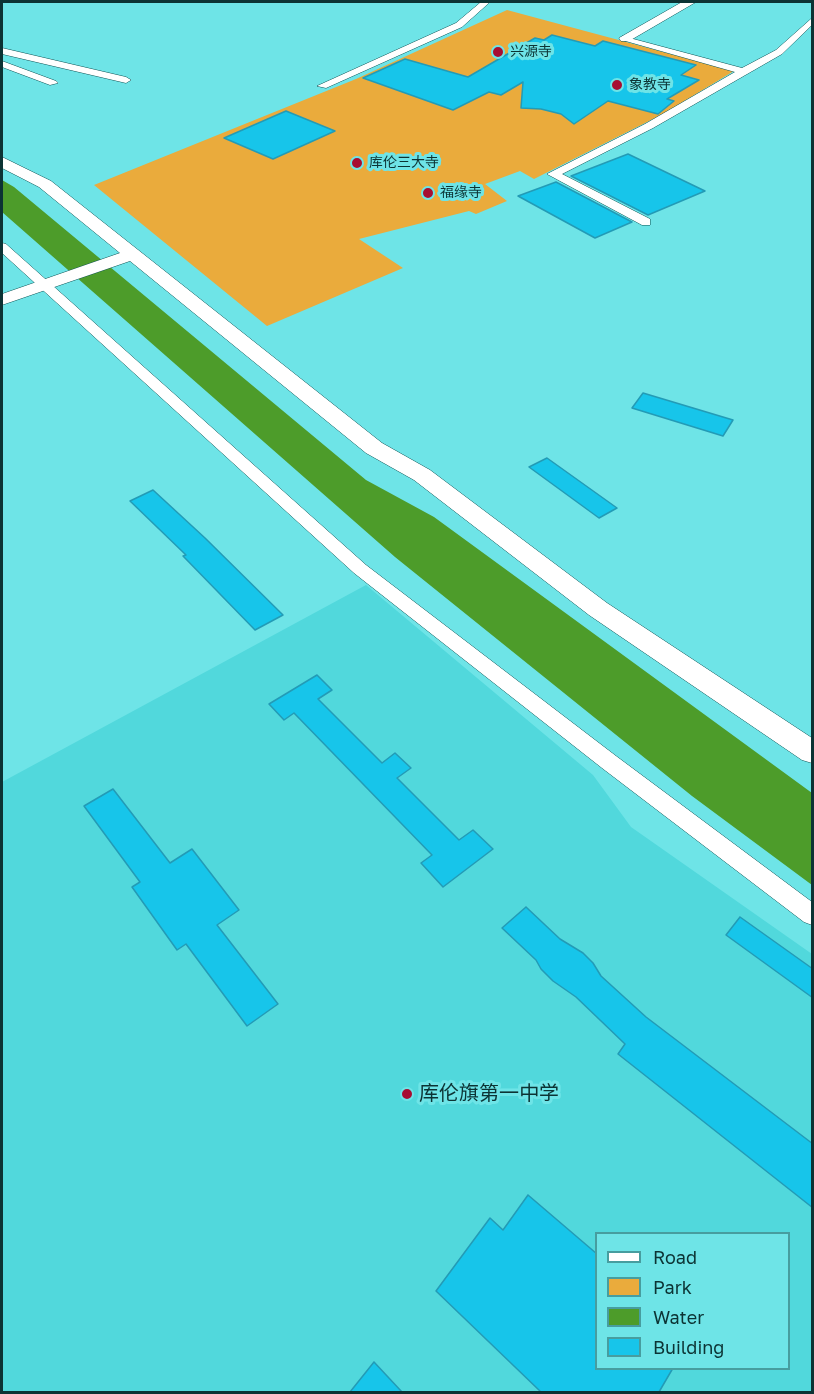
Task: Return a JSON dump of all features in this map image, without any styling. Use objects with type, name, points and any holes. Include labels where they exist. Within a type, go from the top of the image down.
[{"type":"main road","points":[[625,38],[690,2]]},
{"type":"main road","points":[[2,152],[29,163],[64,182],[394,442],[422,475]]},
{"type":"main road","points":[[2,162],[45,184],[374,448],[422,475],[598,609],[813,752]]},
{"type":"main road","points":[[2,300],[133,254]]},
{"type":"street","points":[[322,86],[459,25],[486,2]]},
{"type":"street","points":[[646,222],[553,174],[649,126],[779,52],[813,21]]},
{"type":"street","points":[[625,38],[743,71]]},
{"type":"street","points":[[2,51],[126,80]]},
{"type":"street","points":[[2,64],[53,83]]},
{"type":"street","points":[[2,247],[360,569],[609,762],[813,915]]},
{"type":"shaded area","name":"库伦旗第一中学","points":[[366,585],[593,775],[631,827],[812,954],[812,1392],[2,1392],[2,782]]},
{"type":"green space","name":"库伦三大寺","points":[[507,10],[734,71],[663,114],[534,179],[520,171],[485,184],[507,201],[476,214],[469,211],[359,239],[403,268],[267,326],[94,185],[356,79]]},
{"type":"water","points":[[2,180],[14,187],[366,480],[434,517],[812,793],[812,885],[692,796],[395,557],[2,212]]},
{"type":"building","points":[[552,35],[595,46],[603,41],[696,65],[681,75],[699,80],[667,99],[674,101],[658,114],[608,101],[574,124],[561,114],[541,109],[521,108],[523,82],[501,95],[489,92],[453,110],[363,78],[405,59],[468,77],[535,38],[544,40]]},
{"type":"building","points":[[286,111],[335,131],[273,159],[224,138]]},
{"type":"building","points":[[628,154],[705,191],[648,215],[571,176]]},
{"type":"building","points":[[556,182],[632,222],[595,238],[518,196]]},
{"type":"building","points":[[643,393],[733,420],[723,436],[632,408]]},
{"type":"building","points":[[547,458],[617,508],[599,518],[529,467]]},
{"type":"building","points":[[153,490],[283,615],[255,630],[183,556],[186,555],[130,501]]},
{"type":"building","points":[[317,675],[332,690],[318,699],[382,763],[395,753],[411,768],[397,778],[459,840],[473,830],[493,849],[443,887],[421,863],[432,855],[294,713],[284,720],[269,704]]},
{"type":"building","points":[[113,789],[170,863],[192,849],[239,910],[217,925],[278,1004],[247,1026],[186,944],[177,950],[132,887],[140,882],[84,806]]},
{"type":"building","points":[[526,907],[560,939],[583,953],[601,976],[646,1017],[813,1144],[813,1208],[618,1054],[625,1044],[576,997],[553,981],[536,960],[502,928]]},
{"type":"building","points":[[740,917],[813,969],[813,998],[726,935]]},
{"type":"building","points":[[528,1195],[595,1252],[595,1370],[672,1370],[659,1392],[541,1392],[436,1291],[490,1218],[503,1230]]},
{"type":"building","points":[[374,1362],[402,1392],[350,1392]]},
{"type":"place","name":"兴源寺","points":[[498,52]]},
{"type":"place","name":"象教寺","points":[[617,85]]},
{"type":"place","name":"库伦三大寺","points":[[357,163]]},
{"type":"place","name":"福缘寺","points":[[428,193]]},
{"type":"place","name":"库伦旗第一中学","points":[[407,1094]]}]
